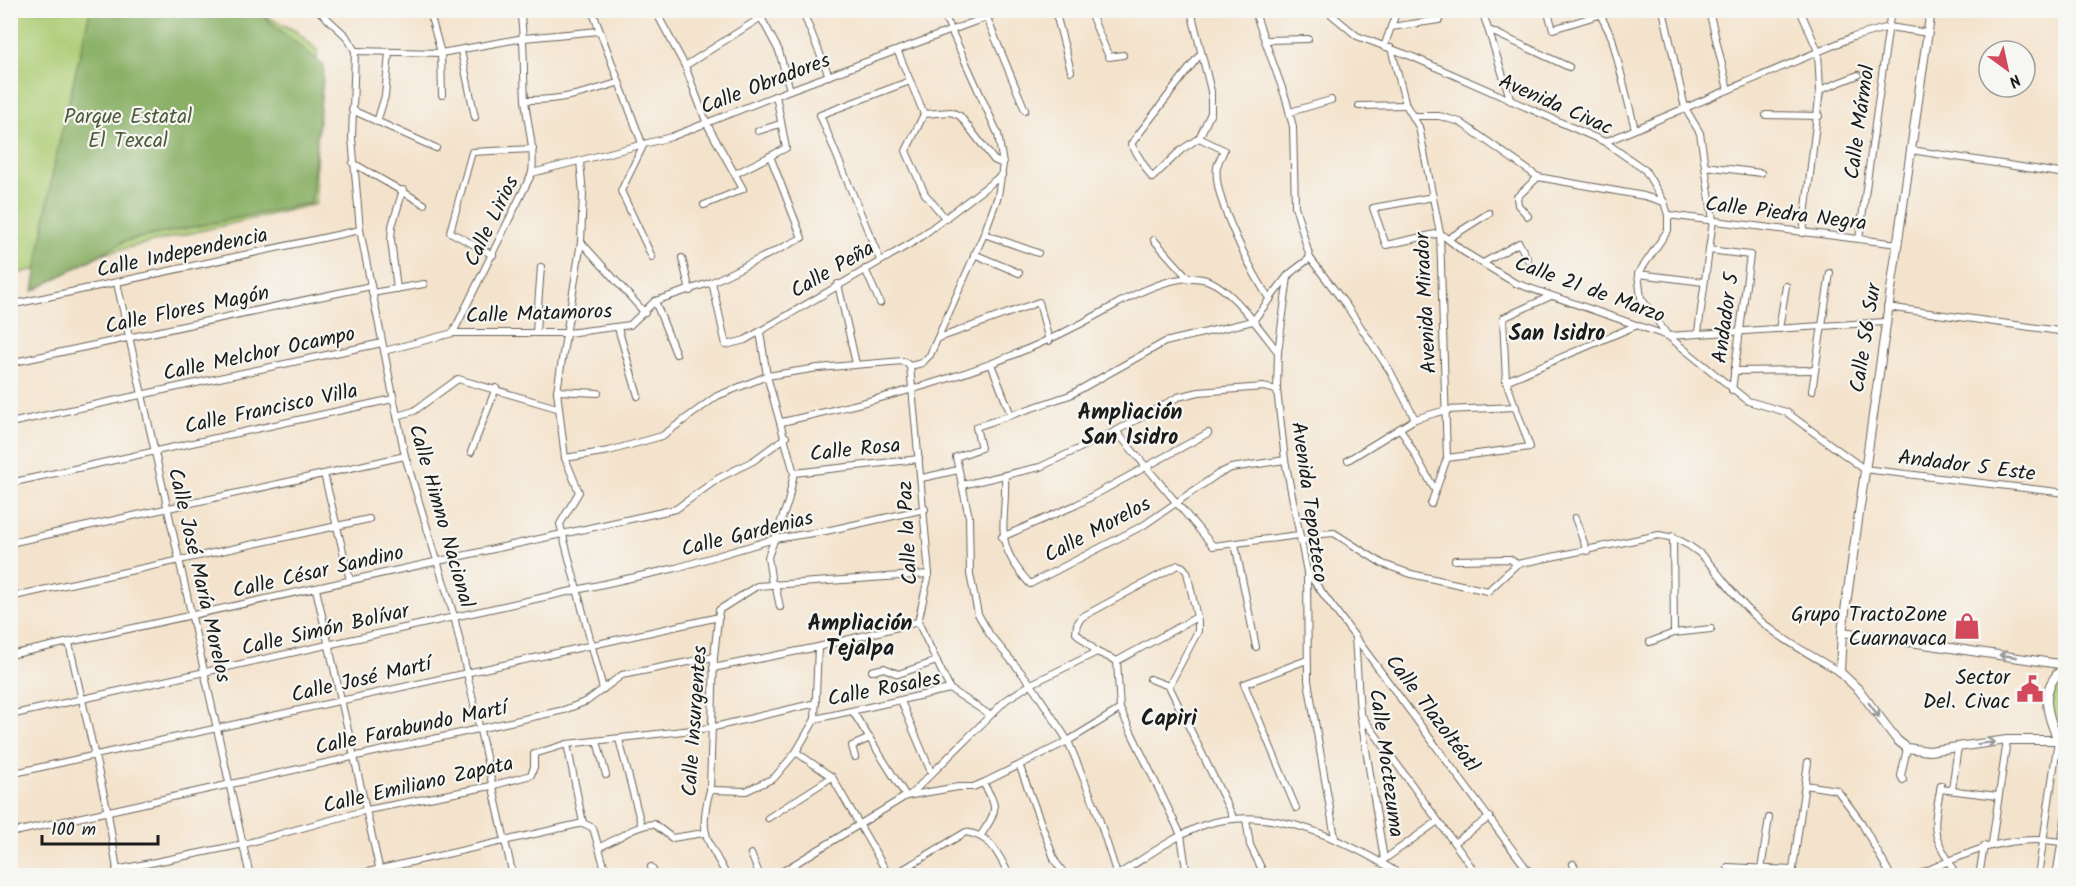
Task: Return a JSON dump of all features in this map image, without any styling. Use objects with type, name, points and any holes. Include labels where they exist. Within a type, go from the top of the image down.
[{"type":"street","points":[[318,10],[346,36],[355,51],[441,53],[524,38],[599,31]]},
{"type":"street","points":[[429,10],[441,53],[442,95]]},
{"type":"street","name":"Calle Lirios","points":[[453,333],[532,173],[533,149],[525,100],[524,38],[520,10]]},
{"type":"street","points":[[592,10],[617,83],[643,146],[621,191],[652,257]]},
{"type":"street","points":[[655,10],[685,66],[707,124],[743,189],[704,205]]},
{"type":"street","points":[[757,10],[779,51],[790,90]]},
{"type":"street","points":[[802,10],[829,76]]},
{"type":"street","points":[[565,458],[609,451],[662,436],[717,396],[766,376],[856,364],[903,361],[910,366],[921,363],[930,355],[984,234],[998,196],[1003,164],[998,134],[942,10]]},
{"type":"street","points":[[1055,10],[1071,71]]},
{"type":"street","points":[[1089,10],[1108,57],[1123,55]]},
{"type":"street","points":[[1192,10],[1211,91],[1211,113],[1199,138],[1181,150],[1152,178],[1131,144],[1201,53]]},
{"type":"street","points":[[1254,10],[1290,112],[1296,149],[1294,206],[1310,258],[1346,305],[1390,371],[1415,419]]},
{"type":"street","name":"Avenida Civac","points":[[1326,10],[1357,36],[1388,47],[1605,142],[1645,170],[1664,202],[1668,215]]},
{"type":"street","points":[[1388,47],[1391,27],[1397,10]]},
{"type":"street","points":[[1391,27],[1440,20],[1434,10]]},
{"type":"street","points":[[1482,10],[1491,31],[1511,101]]},
{"type":"street","points":[[1547,10],[1553,29],[1598,13],[1612,38],[1635,129]]},
{"type":"street","points":[[1663,10],[1685,108],[1700,133],[1713,220],[1698,332]]},
{"type":"street","points":[[1709,10],[1728,90]]},
{"type":"street","points":[[1800,10],[1818,51],[1820,90],[1819,116],[1803,233]]},
{"type":"street","name":"Calle Mármol","points":[[1859,239],[1891,10]]},
{"type":"street","name":"Calle 56 Sur","points":[[1840,672],[1842,632],[1864,470],[1931,10]]},
{"type":"street","name":"Calle Obradores","points":[[532,173],[643,146],[1005,11]]},
{"type":"street","points":[[685,66],[760,18]]},
{"type":"street","points":[[985,18],[1024,110]]},
{"type":"street","points":[[1605,142],[1818,51],[1889,27],[1928,33]]},
{"type":"street","points":[[1491,31],[1569,67]]},
{"type":"street","points":[[1266,40],[1308,39]]},
{"type":"street","name":"Avenida Mirador","points":[[1388,47],[1406,105],[1419,127],[1440,233],[1447,458],[1431,504]]},
{"type":"street","name":"Calle Himno Nacional","points":[[355,51],[352,110],[353,163],[360,230],[371,289],[405,456],[454,616],[513,876]]},
{"type":"street","points":[[461,51],[475,117]]},
{"type":"street","points":[[377,122],[385,96],[389,52]]},
{"type":"street","points":[[898,52],[924,114],[906,151],[925,194],[946,219]]},
{"type":"street","points":[[1820,90],[1858,75]]},
{"type":"street","points":[[880,260],[820,114],[910,81]]},
{"type":"street","points":[[525,100],[551,101],[617,83]]},
{"type":"street","points":[[735,174],[786,148],[776,95]]},
{"type":"street","points":[[1290,112],[1332,100]]},
{"type":"street","points":[[1359,106],[1406,105]]},
{"type":"street","points":[[352,110],[436,148]]},
{"type":"street","points":[[924,114],[951,112],[960,116],[994,160],[1003,164]]},
{"type":"street","points":[[1766,115],[1819,116]]},
{"type":"street","points":[[1414,116],[1439,117],[1460,122],[1538,177],[1644,196],[1664,202]]},
{"type":"street","points":[[759,132],[780,124]]},
{"type":"street","points":[[1199,138],[1224,150],[1217,167],[1221,191],[1244,258],[1269,300]]},
{"type":"street","points":[[493,255],[450,232],[472,152],[533,149]]},
{"type":"street","points":[[1911,150],[2066,174]]},
{"type":"street","points":[[676,354],[655,301],[712,282],[802,238],[770,156]]},
{"type":"street","points":[[580,161],[583,194],[581,242],[568,333],[559,366],[557,392],[557,408],[565,458],[579,492],[560,524],[603,689]]},
{"type":"street","points":[[353,163],[424,204]]},
{"type":"street","points":[[1705,166],[1761,173]]},
{"type":"street","name":"Calle Peña","points":[[712,282],[726,345],[760,332],[880,260],[946,219],[1002,175]]},
{"type":"street","points":[[1528,216],[1518,205],[1517,197],[1538,177]]},
{"type":"street","points":[[397,288],[391,240],[392,226],[403,190]]},
{"type":"street","points":[[1433,198],[1373,208],[1386,245],[1440,233]]},
{"type":"street","points":[[1448,239],[1490,213]]},
{"type":"street","points":[[1668,215],[1668,230],[1662,242],[1638,274],[1641,298],[1668,336],[1748,401],[1786,412],[1864,470]]},
{"type":"street","name":"Calle Piedra Negra","points":[[1668,215],[1898,244]]},
{"type":"street","name":"Calle Independencia","points":[[10,305],[360,230]]},
{"type":"street","name":"Calle 21 de Marzo","points":[[1440,233],[1515,283],[1668,336]]},
{"type":"street","points":[[984,234],[1038,253]]},
{"type":"street","points":[[1154,240],[1189,279]]},
{"type":"street","points":[[581,242],[645,313]]},
{"type":"street","points":[[1483,263],[1519,243],[1528,260]]},
{"type":"street","name":"Andador 5","points":[[1709,250],[1750,255],[1732,390]]},
{"type":"street","points":[[974,254],[1019,273]]},
{"type":"street","points":[[682,258],[690,291]]},
{"type":"street","points":[[1310,258],[1288,275],[1254,320],[1165,342],[1073,394],[976,428],[981,448],[956,457],[969,517],[970,574],[978,614],[999,648],[1031,684],[1068,741],[1095,807],[1116,875],[1181,835],[1206,824],[1246,819],[1302,827],[1335,837],[1383,861],[1403,876]]},
{"type":"street","points":[[536,332],[542,267]]},
{"type":"street","points":[[865,269],[880,303]]},
{"type":"street","points":[[1812,391],[1830,273]]},
{"type":"street","points":[[1638,274],[1704,282]]},
{"type":"street","name":"Avenida Tepozteco","points":[[1288,275],[1278,352],[1277,390],[1286,460],[1307,572],[1308,681],[1335,837]]},
{"type":"street","points":[[782,422],[912,392],[1049,341],[1157,284],[1189,279],[1208,280],[1227,294],[1254,320],[1278,352]]},
{"type":"street","name":"Calle José María Morelos","points":[[117,283],[250,876]]},
{"type":"street","name":"Calle Flores Magón","points":[[10,363],[371,289],[424,284]]},
{"type":"street","points":[[838,284],[856,364]]},
{"type":"street","points":[[1779,329],[1786,286]]},
{"type":"street","points":[[1447,458],[1530,447],[1506,381],[1503,318],[1552,296]]},
{"type":"street","name":"Calle Matamoros","points":[[384,351],[453,333],[568,333],[618,328],[630,325],[655,301]]},
{"type":"street","points":[[939,338],[1039,302],[1049,341]]},
{"type":"street","points":[[1887,308],[2066,332]]},
{"type":"street","points":[[1668,336],[1698,332],[1885,322]]},
{"type":"street","points":[[1506,381],[1635,326]]},
{"type":"street","points":[[618,328],[638,396]]},
{"type":"street","points":[[760,332],[766,376],[782,422],[794,473],[788,502],[768,557],[780,608]]},
{"type":"street","name":"Calle Melchor Ocampo","points":[[10,423],[382,343]]},
{"type":"street","points":[[991,364],[1011,415]]},
{"type":"street","name":"Calle la Paz","points":[[910,366],[925,509],[929,574],[918,622]]},
{"type":"street","points":[[1734,371],[1815,370]]},
{"type":"street","points":[[397,416],[414,411],[458,379],[496,388],[557,408]]},
{"type":"street","points":[[962,485],[1040,466],[1116,431],[1178,397],[1199,392],[1263,387],[1277,390]]},
{"type":"street","points":[[471,452],[496,388]]},
{"type":"street","points":[[557,392],[598,393]]},
{"type":"street","name":"Calle Francisco Villa","points":[[10,483],[393,399]]},
{"type":"street","points":[[1348,460],[1415,419],[1446,410],[1516,406]]},
{"type":"street","points":[[1400,428],[1435,490]]},
{"type":"street","points":[[1116,431],[1179,502],[1213,546],[1300,539],[1334,533],[1383,564],[1411,574],[1488,591],[1516,564],[1659,535],[1673,536],[1695,548],[1753,615],[1785,639],[1840,672],[1859,690],[1897,740],[1907,747],[1929,751],[2007,740],[2062,740]]},
{"type":"street","points":[[1002,537],[1087,499],[1208,433]]},
{"type":"street","name":"Calle César Sandino","points":[[10,655],[676,509],[719,478],[753,461],[786,437]]},
{"type":"street","points":[[10,543],[405,456]]},
{"type":"street","name":"Calle Rosa","points":[[794,473],[919,459]]},
{"type":"street","name":"Calle Morelos","points":[[1002,537],[1007,554],[1030,584],[1095,551],[1179,502],[1204,482],[1231,468],[1286,460]]},
{"type":"street","points":[[922,478],[958,470]]},
{"type":"street","name":"Andador 5 Este","points":[[1864,470],[2066,493]]},
{"type":"street","points":[[324,474],[350,580]]},
{"type":"street","points":[[1002,537],[1006,502],[1005,476]]},
{"type":"street","name":"Calle Gardenias","points":[[578,590],[676,568],[774,539],[826,531],[925,509]]},
{"type":"street","points":[[1575,518],[1587,551]]},
{"type":"street","points":[[10,597],[369,519]]},
{"type":"street","points":[[1673,536],[1674,633]]},
{"type":"street","points":[[1235,544],[1256,647]]},
{"type":"street","points":[[1455,560],[1510,559],[1516,564]]},
{"type":"street","points":[[1116,661],[1097,652],[1076,633],[1077,624],[1082,617],[1178,565],[1184,567],[1197,617],[1198,631],[1169,686]]},
{"type":"street","name":"Calle Tlazoltéotl","points":[[1307,572],[1532,876]]},
{"type":"street","points":[[719,614],[757,586],[929,574]]},
{"type":"street","points":[[316,589],[380,872]]},
{"type":"street","name":"Calle Simón Bolívar","points":[[10,715],[206,674],[454,616],[578,590]]},
{"type":"street","name":"Calle José Martí","points":[[10,774],[590,645],[719,614]]},
{"type":"street","name":"Calle Insurgentes","points":[[704,833],[705,806],[710,790],[713,668],[719,614]]},
{"type":"street","points":[[1116,661],[1197,617]]},
{"type":"street","points":[[713,668],[818,647],[918,622],[950,690]]},
{"type":"street","points":[[1650,642],[1674,633],[1711,629]]},
{"type":"street","points":[[1842,632],[2066,665]]},
{"type":"street","name":"Calle Moctezuma","points":[[1354,636],[1360,713],[1383,861]]},
{"type":"street","points":[[69,643],[108,813],[117,873]]},
{"type":"street","points":[[710,790],[746,791],[774,778],[796,752],[814,719],[818,647]]},
{"type":"street","points":[[776,876],[908,796],[990,715],[1031,684],[1097,652]]},
{"type":"street","name":"Calle Farabundo Martí","points":[[10,833],[230,786],[564,710],[587,701],[614,680],[635,670],[714,657]]},
{"type":"street","points":[[1296,808],[1244,684],[1307,660]]},
{"type":"street","points":[[872,671],[884,668],[898,674],[937,661]]},
{"type":"street","points":[[1116,661],[1120,709],[1181,835],[1187,876]]},
{"type":"street","points":[[2038,876],[2062,740],[2047,715],[2047,692],[2054,676],[2066,665]]},
{"type":"street","points":[[1150,679],[1169,686],[1234,819]]},
{"type":"street","name":"Calle Rosales","points":[[814,719],[950,690],[990,715]]},
{"type":"street","points":[[901,701],[931,772]]},
{"type":"street","name":"Calle Emiliano Zapata","points":[[117,873],[244,844],[367,810],[491,786],[531,775],[534,754],[567,744],[710,728],[816,703]]},
{"type":"street","points":[[908,796],[982,783],[1020,767],[1120,709]]},
{"type":"street","points":[[853,712],[908,796]]},
{"type":"street","points":[[1360,713],[1478,876]]},
{"type":"street","points":[[855,758],[852,746],[870,738]]},
{"type":"street","points":[[619,739],[641,824]]},
{"type":"street","points":[[1992,843],[1997,796],[2007,740]]},
{"type":"street","points":[[597,741],[606,775]]},
{"type":"street","points":[[567,744],[583,823]]},
{"type":"street","points":[[1952,790],[1958,746]]},
{"type":"street","points":[[1903,780],[1901,776],[1907,747]]},
{"type":"street","points":[[796,752],[832,777],[891,876],[966,832],[981,835],[989,840],[1009,873],[1001,876]]},
{"type":"street","points":[[1728,867],[1761,872],[1792,873],[1808,762]]},
{"type":"street","points":[[1020,767],[1055,861],[1066,876]]},
{"type":"street","points":[[768,818],[832,777]]},
{"type":"street","points":[[981,835],[995,813],[994,801],[982,783]]},
{"type":"street","points":[[1805,785],[1837,790],[1861,822],[1891,876]]},
{"type":"street","points":[[1955,876],[1951,860],[1937,839],[1935,831],[1941,787],[1997,796]]},
{"type":"street","points":[[2056,876],[2066,814]]},
{"type":"street","points":[[1454,843],[1490,817]]},
{"type":"street","points":[[1761,872],[1768,818]]},
{"type":"street","points":[[1246,819],[1250,845],[1264,876]]},
{"type":"street","points":[[1383,861],[1438,821]]},
{"type":"street","points":[[350,876],[380,872],[583,823],[593,828],[607,876]]},
{"type":"street","points":[[600,847],[626,836],[641,824],[654,824],[672,838],[704,833],[727,876]]},
{"type":"street","points":[[1915,876],[1992,843],[2018,839],[2061,842]]},
{"type":"street","points":[[1979,876],[1984,846]]},
{"type":"street","points":[[751,854],[760,876]]},
{"type":"street","points":[[1573,864],[1580,876]]},
{"type":"street","points":[[651,867],[656,876]]},
{"type":"green space","name":"Parque Estatal El Texcal","points":[[10,11],[261,11],[267,17],[296,31],[317,50],[316,204],[11,275]]},
{"type":"green space","name":"Parque Estatal El Texcal","points":[[90,11],[257,11],[324,66],[311,203],[125,241],[33,291],[54,165]]},
{"type":"green space","points":[[2065,672],[2065,728],[2051,718],[2050,697],[2057,675]]},
{"type":"place","name":"Grupo TractoZone Cuarnavaca","points":[[1967,626]]},
{"type":"place","name":"Sector Del. Civac","points":[[2030,689]]},
{"type":"district","name":"San Isidro","points":[[1557,332]]},
{"type":"district","name":"Ampliación San Isidro","points":[[1130,424]]},
{"type":"district","name":"Ampliación Tejalpa","points":[[860,634]]},
{"type":"district","name":"Capiri","points":[[1169,717]]}]
